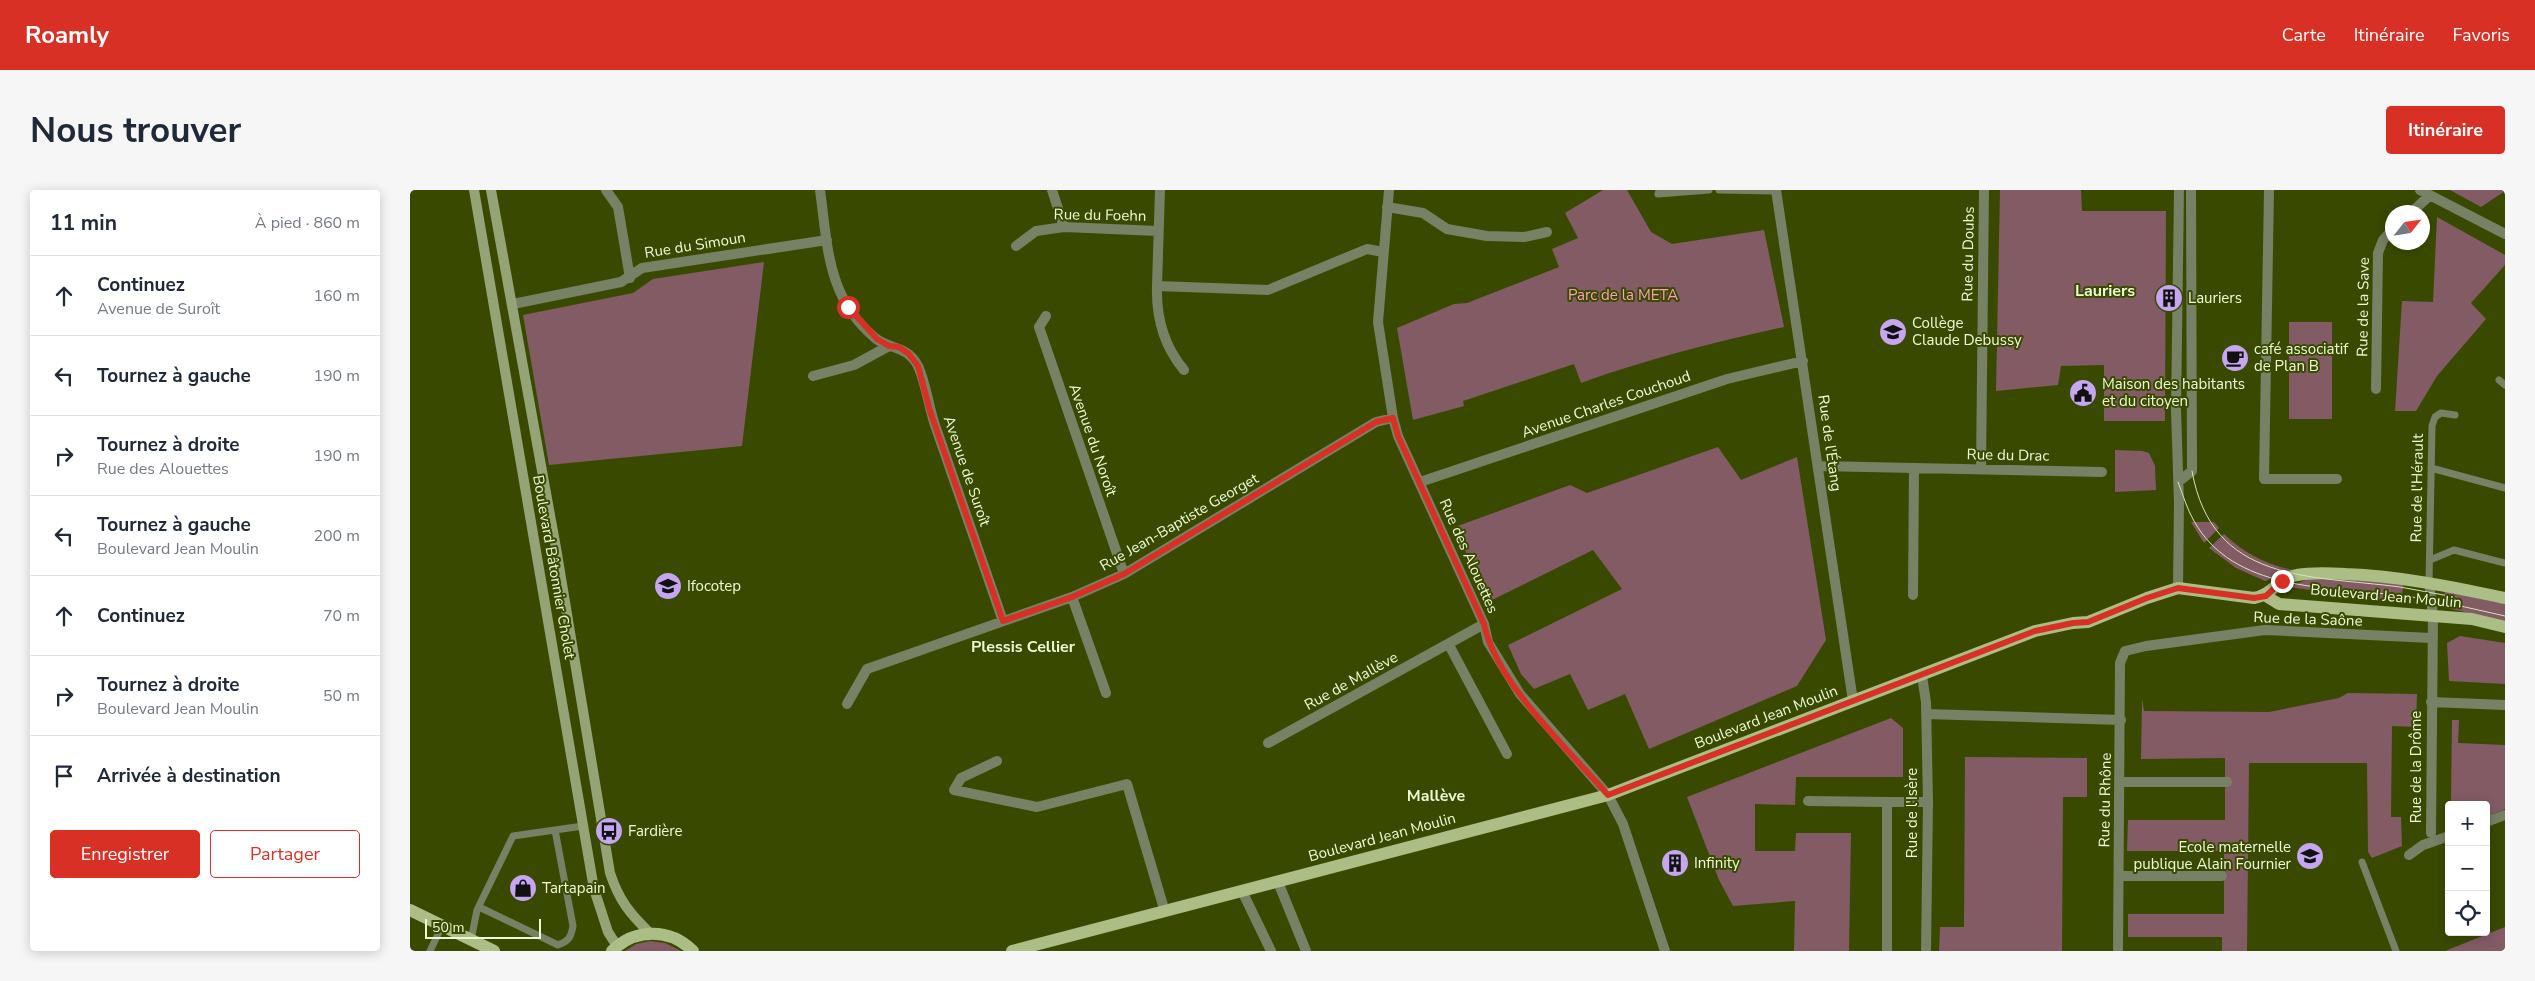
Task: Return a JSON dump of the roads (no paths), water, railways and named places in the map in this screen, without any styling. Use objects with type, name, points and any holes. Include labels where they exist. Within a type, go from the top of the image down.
[{"type":"main road","name":"Boulevard Jean Moulin","points":[[1012,951],[1608,795],[2035,631],[2073,623],[2088,622],[2147,598],[2180,588],[2254,598],[2266,596],[2282,581],[2296,575],[2371,575],[2429,582],[2505,598]]},
{"type":"main road","name":"Boulevard Jean Moulin","points":[[2266,596],[2279,604],[2472,619],[2505,626]]},
{"type":"main road","points":[[410,910],[494,951]]},
{"type":"main road","points":[[614,949],[632,937],[650,933],[676,939],[692,951]]},
{"type":"street","name":"Boulevard Bâtonnier Cholet","points":[[474,190],[594,889],[614,949]]},
{"type":"street","name":"Boulevard Bâtonnier Cholet","points":[[491,190],[513,304],[610,872],[617,893],[627,910],[650,933]]},
{"type":"street","points":[[606,190],[618,207],[630,278]]},
{"type":"street","name":"Avenue de Suroît","points":[[820,190],[834,279],[839,292],[848,307],[877,339],[889,346],[904,351],[918,366],[930,411],[1003,621]]},
{"type":"street","points":[[1052,190],[1064,227]]},
{"type":"street","points":[[1160,190],[1156,310],[1171,354],[1184,370]]},
{"type":"street","name":"Rue des Alouettes","points":[[1389,190],[1378,322],[1393,418],[1398,436],[1484,624],[1488,642],[1520,694],[1608,795],[1623,824],[1665,951]]},
{"type":"street","name":"Rue du Doubs","points":[[1981,469],[1984,190]]},
{"type":"street","points":[[2179,190],[2176,410],[2180,588]]},
{"type":"street","points":[[2178,482],[2192,471],[2191,190]]},
{"type":"street","points":[[2268,190],[2264,479],[2337,479]]},
{"type":"street","points":[[2420,190],[2505,234]]},
{"type":"street","name":"Rue de l'Étang","points":[[1776,191],[1854,702]]},
{"type":"street","points":[[2419,205],[2430,195]]},
{"type":"street","points":[[1388,208],[1422,213],[1447,229],[1479,234],[1524,237],[1547,232]]},
{"type":"street","name":"Rue du Foehn","points":[[1016,246],[1036,231],[1064,227],[1158,232]]},
{"type":"street","name":"Rue de la Save","points":[[2376,388],[2378,253],[2385,238]]},
{"type":"street","name":"Rue du Simoun","points":[[513,304],[621,282],[630,278],[642,268],[827,240]]},
{"type":"street","points":[[1157,286],[1268,290],[1367,249],[1383,252]]},
{"type":"street","name":"Avenue du Noroît","points":[[1046,316],[1039,327],[1124,574]]},
{"type":"street","points":[[813,376],[854,365],[889,346]]},
{"type":"street","name":"Avenue Charles Couchoud","points":[[1420,482],[1727,379],[1803,361]]},
{"type":"street","name":"Rue Jean-Baptiste Georget","points":[[847,704],[867,669],[1072,597],[1124,574],[1376,422],[1393,418]]},
{"type":"street","name":"Rue du Drac","points":[[1818,466],[2102,472]]},
{"type":"street","points":[[1913,595],[1914,468]]},
{"type":"street","name":"Rue de la Drôme","points":[[2429,582],[2433,616],[2431,638],[2430,833]]},
{"type":"street","points":[[1072,597],[1106,693]]},
{"type":"street","name":"Rue de Mallève","points":[[1268,744],[1484,624]]},
{"type":"street","name":"Rue de la Saône","points":[[2125,651],[2146,646],[2258,631],[2431,638]]},
{"type":"street","points":[[1449,645],[1506,754]]},
{"type":"street","name":"Rue du Rhône","points":[[2118,951],[2120,663],[2125,651]]},
{"type":"street","name":"Rue de l'Isère","points":[[1922,676],[1926,714],[1928,802],[1926,951]]},
{"type":"street","name":"Rue de la Drôme","points":[[2431,702],[2505,705]]},
{"type":"street","points":[[1926,714],[2121,720]]},
{"type":"street","points":[[997,761],[961,778],[954,790],[1037,807],[1127,784],[1165,912]]},
{"type":"street","points":[[2120,782],[2226,782]]},
{"type":"street","name":"Rue de l'Isère","points":[[1808,800],[1887,802],[1887,951]]},
{"type":"street","points":[[1887,802],[1928,802]]},
{"type":"street","points":[[2490,821],[2505,815]]},
{"type":"street","points":[[2408,855],[2423,845],[2445,837]]},
{"type":"street","points":[[2119,876],[2222,876]]},
{"type":"street","points":[[1278,882],[1306,951]]},
{"type":"street","points":[[1242,891],[1271,951]]},
{"type":"lane","points":[[1659,190],[1658,194],[1709,190]]},
{"type":"lane","points":[[1719,190],[1776,191]]},
{"type":"lane","name":"Rue de l'Hérault","points":[[2429,582],[2432,426],[2435,417],[2441,413],[2455,415]]},
{"type":"lane","points":[[2431,468],[2505,488]]},
{"type":"lane","points":[[2430,560],[2454,550],[2505,563]]},
{"type":"lane","points":[[471,940],[478,907],[513,836],[583,826]]},
{"type":"lane","points":[[478,907],[541,939],[558,945],[565,942],[571,936],[573,926],[555,830]]},
{"type":"lane","points":[[2362,862],[2396,951]]},
{"type":"lane","points":[[430,951],[442,926]]},
{"type":"tram line","points":[[2192,471],[2203,508],[2220,535],[2243,554],[2270,567],[2300,575],[2400,587],[2449,596]]},
{"type":"tram line","points":[[2178,482],[2194,521],[2211,544],[2232,561],[2257,573],[2312,587],[2410,597],[2505,616]]},
{"type":"place","name":"Lauriers","points":[[2169,298]]},
{"type":"place","name":"Collège Claude Debussy","points":[[1893,332]]},
{"type":"place","name":"café associatif de Plan B","points":[[2235,358]]},
{"type":"place","name":"Maison des habitants et du citoyen","points":[[2083,393]]},
{"type":"place","name":"Ifocotep","points":[[668,586]]},
{"type":"place","name":"Fardière","points":[[609,831]]},
{"type":"place","name":"Ecole maternelle publique Alain Fournier","points":[[2310,856]]},
{"type":"place","name":"Infinity","points":[[1675,863]]},
{"type":"place","name":"Tartapain","points":[[523,888]]},
{"type":"district","name":"Lauriers","points":[[2105,290]]},
{"type":"district","name":"Plessis Cellier","points":[[1023,646]]},
{"type":"district","name":"Mallève","points":[[1436,795]]},
{"type":"park label","name":"Parc de la META","points":[[1623,295]]}]
